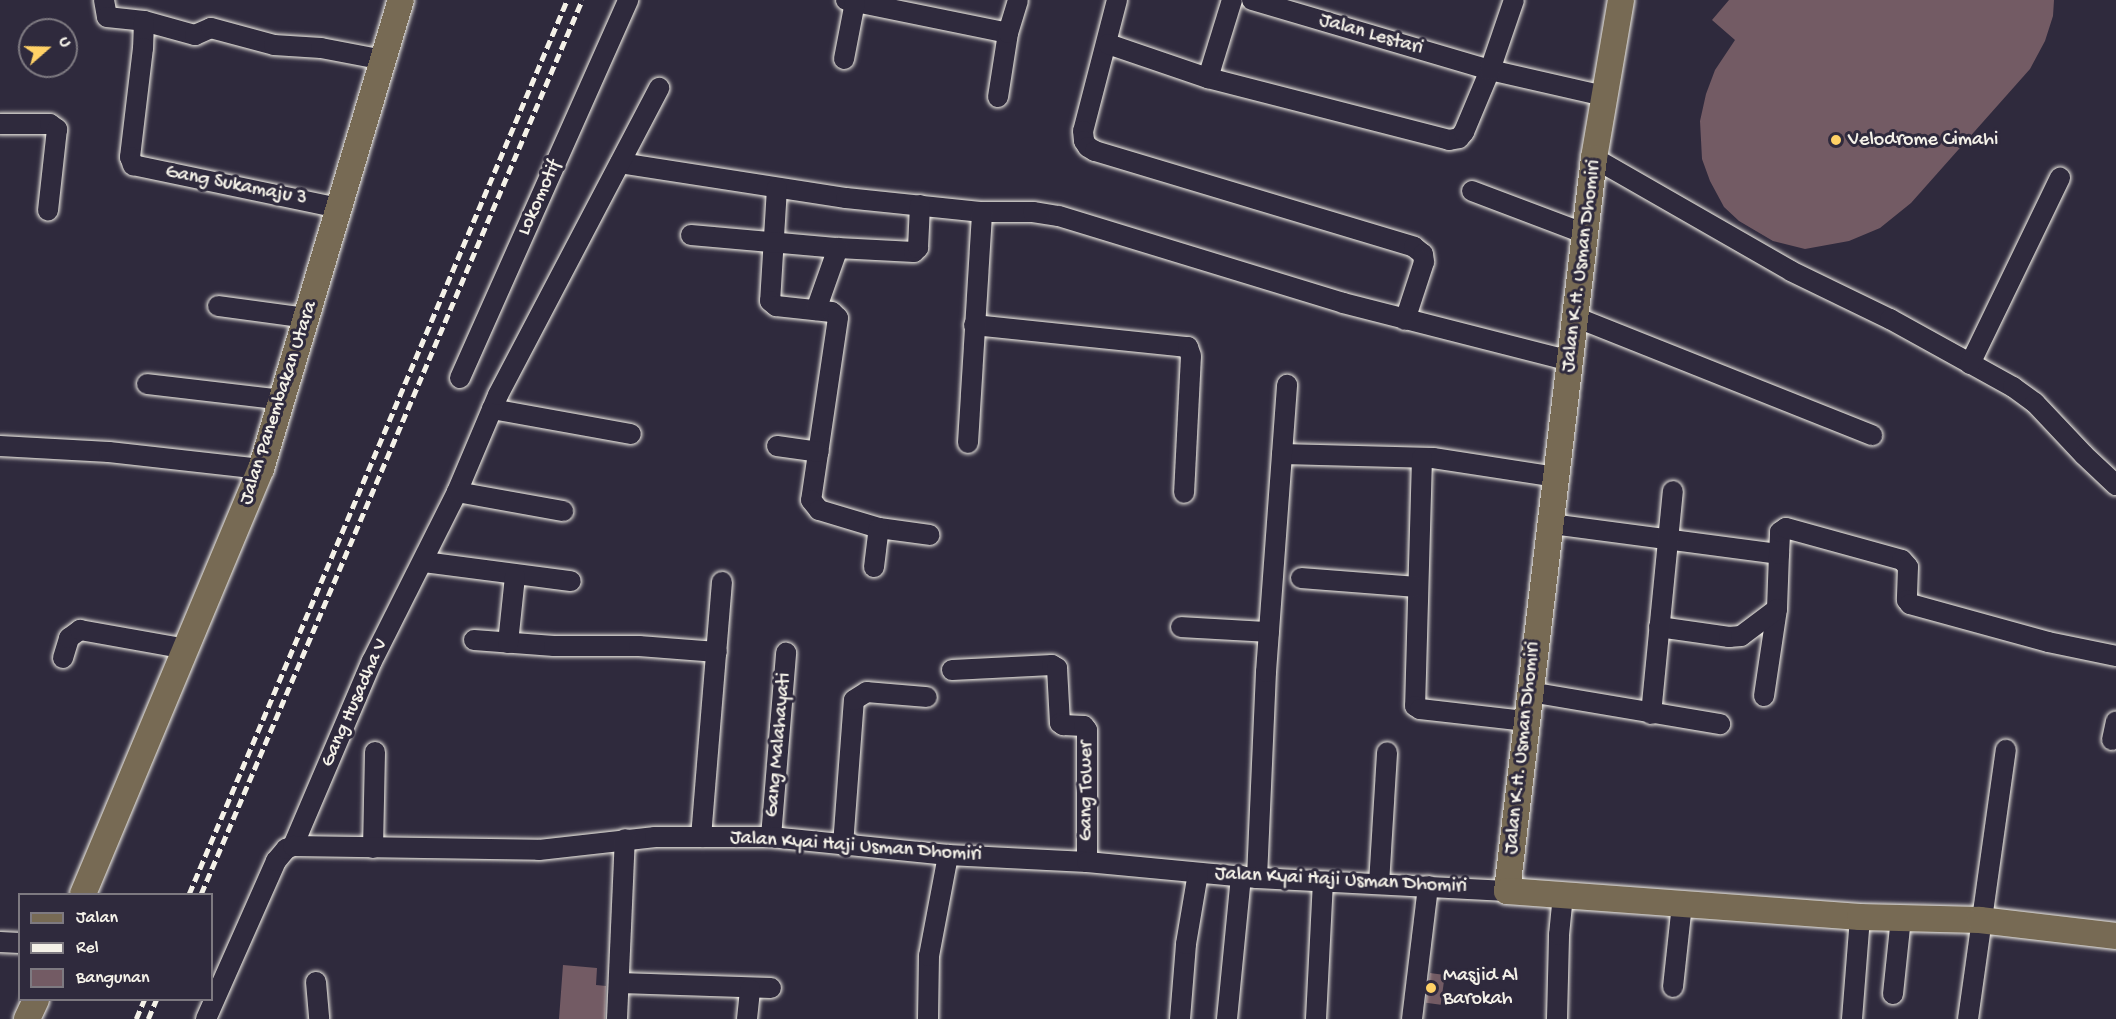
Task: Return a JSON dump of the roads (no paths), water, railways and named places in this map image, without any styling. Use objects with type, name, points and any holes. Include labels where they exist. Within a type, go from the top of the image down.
[{"type":"main road","name":"Jalan Panembakan Utara","points":[[83,893],[261,469],[308,318],[401,0]]},
{"type":"main road","name":"Jalan K.H. Usman Dhomiri","points":[[1507,891],[1594,158],[1621,0]]},
{"type":"main road","points":[[1507,891],[1860,917],[1980,920],[2116,936]]},
{"type":"main road","points":[[27,1019],[35,1001]]},
{"type":"street","points":[[104,0],[107,17],[144,21],[195,34],[211,28],[274,45],[321,48],[384,60]]},
{"type":"street","points":[[998,97],[1008,33],[1018,0]]},
{"type":"street","points":[[1117,0],[1108,44],[1083,131],[1084,141],[1088,147],[1414,247],[1423,254],[1424,262],[1405,320]]},
{"type":"street","points":[[1208,78],[1232,0]]},
{"type":"street","name":"Jalan Lestari","points":[[1252,0],[1490,70],[1604,96]]},
{"type":"street","points":[[1108,44],[1208,78],[1449,140],[1459,138],[1464,132],[1490,70],[1514,0]]},
{"type":"street","points":[[844,59],[850,1],[1008,33]]},
{"type":"street","name":"Lokomotif","points":[[460,378],[624,8]]},
{"type":"street","name":"Gang Sukamaju 3","points":[[144,21],[130,157],[133,165],[339,208]]},
{"type":"street","name":"Gang Husadha V","points":[[293,846],[368,671],[424,562],[495,402],[659,88]]},
{"type":"street","points":[[0,124],[50,124],[57,129],[48,211]]},
{"type":"street","points":[[1594,158],[1791,271],[1890,319],[2035,403],[2084,455],[2116,484]]},
{"type":"street","points":[[620,163],[777,188],[982,212],[1033,212],[1059,216],[1232,271],[1405,320],[1570,361]]},
{"type":"street","points":[[1970,364],[2060,178]]},
{"type":"street","points":[[777,188],[772,304],[832,312],[838,318],[811,500],[819,510],[879,528],[930,535]]},
{"type":"street","points":[[1472,191],[1586,234]]},
{"type":"street","points":[[692,235],[838,248],[914,252],[918,248],[920,205]]},
{"type":"street","points":[[968,443],[982,212]]},
{"type":"street","points":[[816,310],[838,248]]},
{"type":"street","points":[[218,306],[308,318]]},
{"type":"street","points":[[1575,317],[1872,435]]},
{"type":"street","points":[[974,325],[1188,347],[1191,356],[1184,493]]},
{"type":"street","points":[[147,384],[282,400]]},
{"type":"street","points":[[1227,1019],[1249,877],[1287,385]]},
{"type":"street","points":[[495,402],[631,434]]},
{"type":"street","points":[[0,446],[109,452],[261,469]]},
{"type":"street","points":[[777,446],[819,453]]},
{"type":"street","points":[[1282,454],[1422,458],[1556,477]]},
{"type":"street","points":[[1422,458],[1415,706],[1428,710],[1526,721]]},
{"type":"street","points":[[1651,714],[1673,491]]},
{"type":"street","points":[[456,492],[563,511]]},
{"type":"street","points":[[1551,524],[1779,554]]},
{"type":"street","points":[[874,567],[879,528]]},
{"type":"street","points":[[1764,696],[1776,609],[1780,532],[1784,528],[1902,560],[1908,567],[1907,600],[1910,604],[2048,642],[2116,656]]},
{"type":"street","points":[[424,562],[515,576],[570,581]]},
{"type":"street","points":[[508,643],[515,576]]},
{"type":"street","points":[[1301,578],[1417,587]]},
{"type":"street","points":[[701,837],[722,582]]},
{"type":"street","points":[[1659,627],[1729,637],[1741,636],[1776,609]]},
{"type":"street","points":[[1181,627],[1269,632]]},
{"type":"street","points":[[63,658],[69,638],[80,630],[187,649]]},
{"type":"street","points":[[474,639],[554,646],[639,646],[717,652]]},
{"type":"street","name":"Gang Malahayati","points":[[771,837],[786,652]]},
{"type":"street","name":"Gang Tower","points":[[952,670],[1052,665],[1057,668],[1060,723],[1084,726],[1087,730],[1087,862]]},
{"type":"street","points":[[843,844],[854,700],[867,692],[927,697]]},
{"type":"street","points":[[1530,692],[1720,724]]},
{"type":"street","points":[[1968,1019],[1980,920],[2006,750]]},
{"type":"street","points":[[373,848],[375,752]]},
{"type":"street","points":[[1379,884],[1387,752]]},
{"type":"street","name":"Jalan Kyai Haji Usman Dhomiri","points":[[293,846],[538,850],[625,839],[771,837],[948,855],[1087,862],[1323,882],[1507,891]]},
{"type":"street","points":[[617,1019],[625,839]]},
{"type":"street","points":[[206,1019],[276,861],[286,849],[293,846]]},
{"type":"street","points":[[928,1019],[929,956],[948,855]]},
{"type":"street","points":[[1180,1019],[1186,944],[1198,873]]},
{"type":"street","points":[[1316,1019],[1323,882]]},
{"type":"street","points":[[1412,1019],[1428,886]]},
{"type":"street","points":[[1557,1019],[1558,935],[1563,895]]},
{"type":"street","points":[[1672,987],[1682,903]]},
{"type":"street","points":[[1852,1019],[1860,917]]},
{"type":"street","points":[[1893,994],[1901,918]]},
{"type":"street","points":[[0,942],[18,943]]},
{"type":"street","points":[[316,982],[319,1019]]},
{"type":"street","points":[[620,983],[771,988]]},
{"type":"street","points":[[747,1019],[750,989]]},
{"type":"railway","points":[[189,893],[567,0]]},
{"type":"railway","points":[[201,893],[582,0]]},
{"type":"railway","points":[[136,1019],[144,1001]]},
{"type":"railway","points":[[148,1019],[156,1001]]},
{"type":"place","name":"Velodrome Cimahi","points":[[1836,140]]},
{"type":"place","name":"Masjid Al Barokah","points":[[1431,988]]}]
